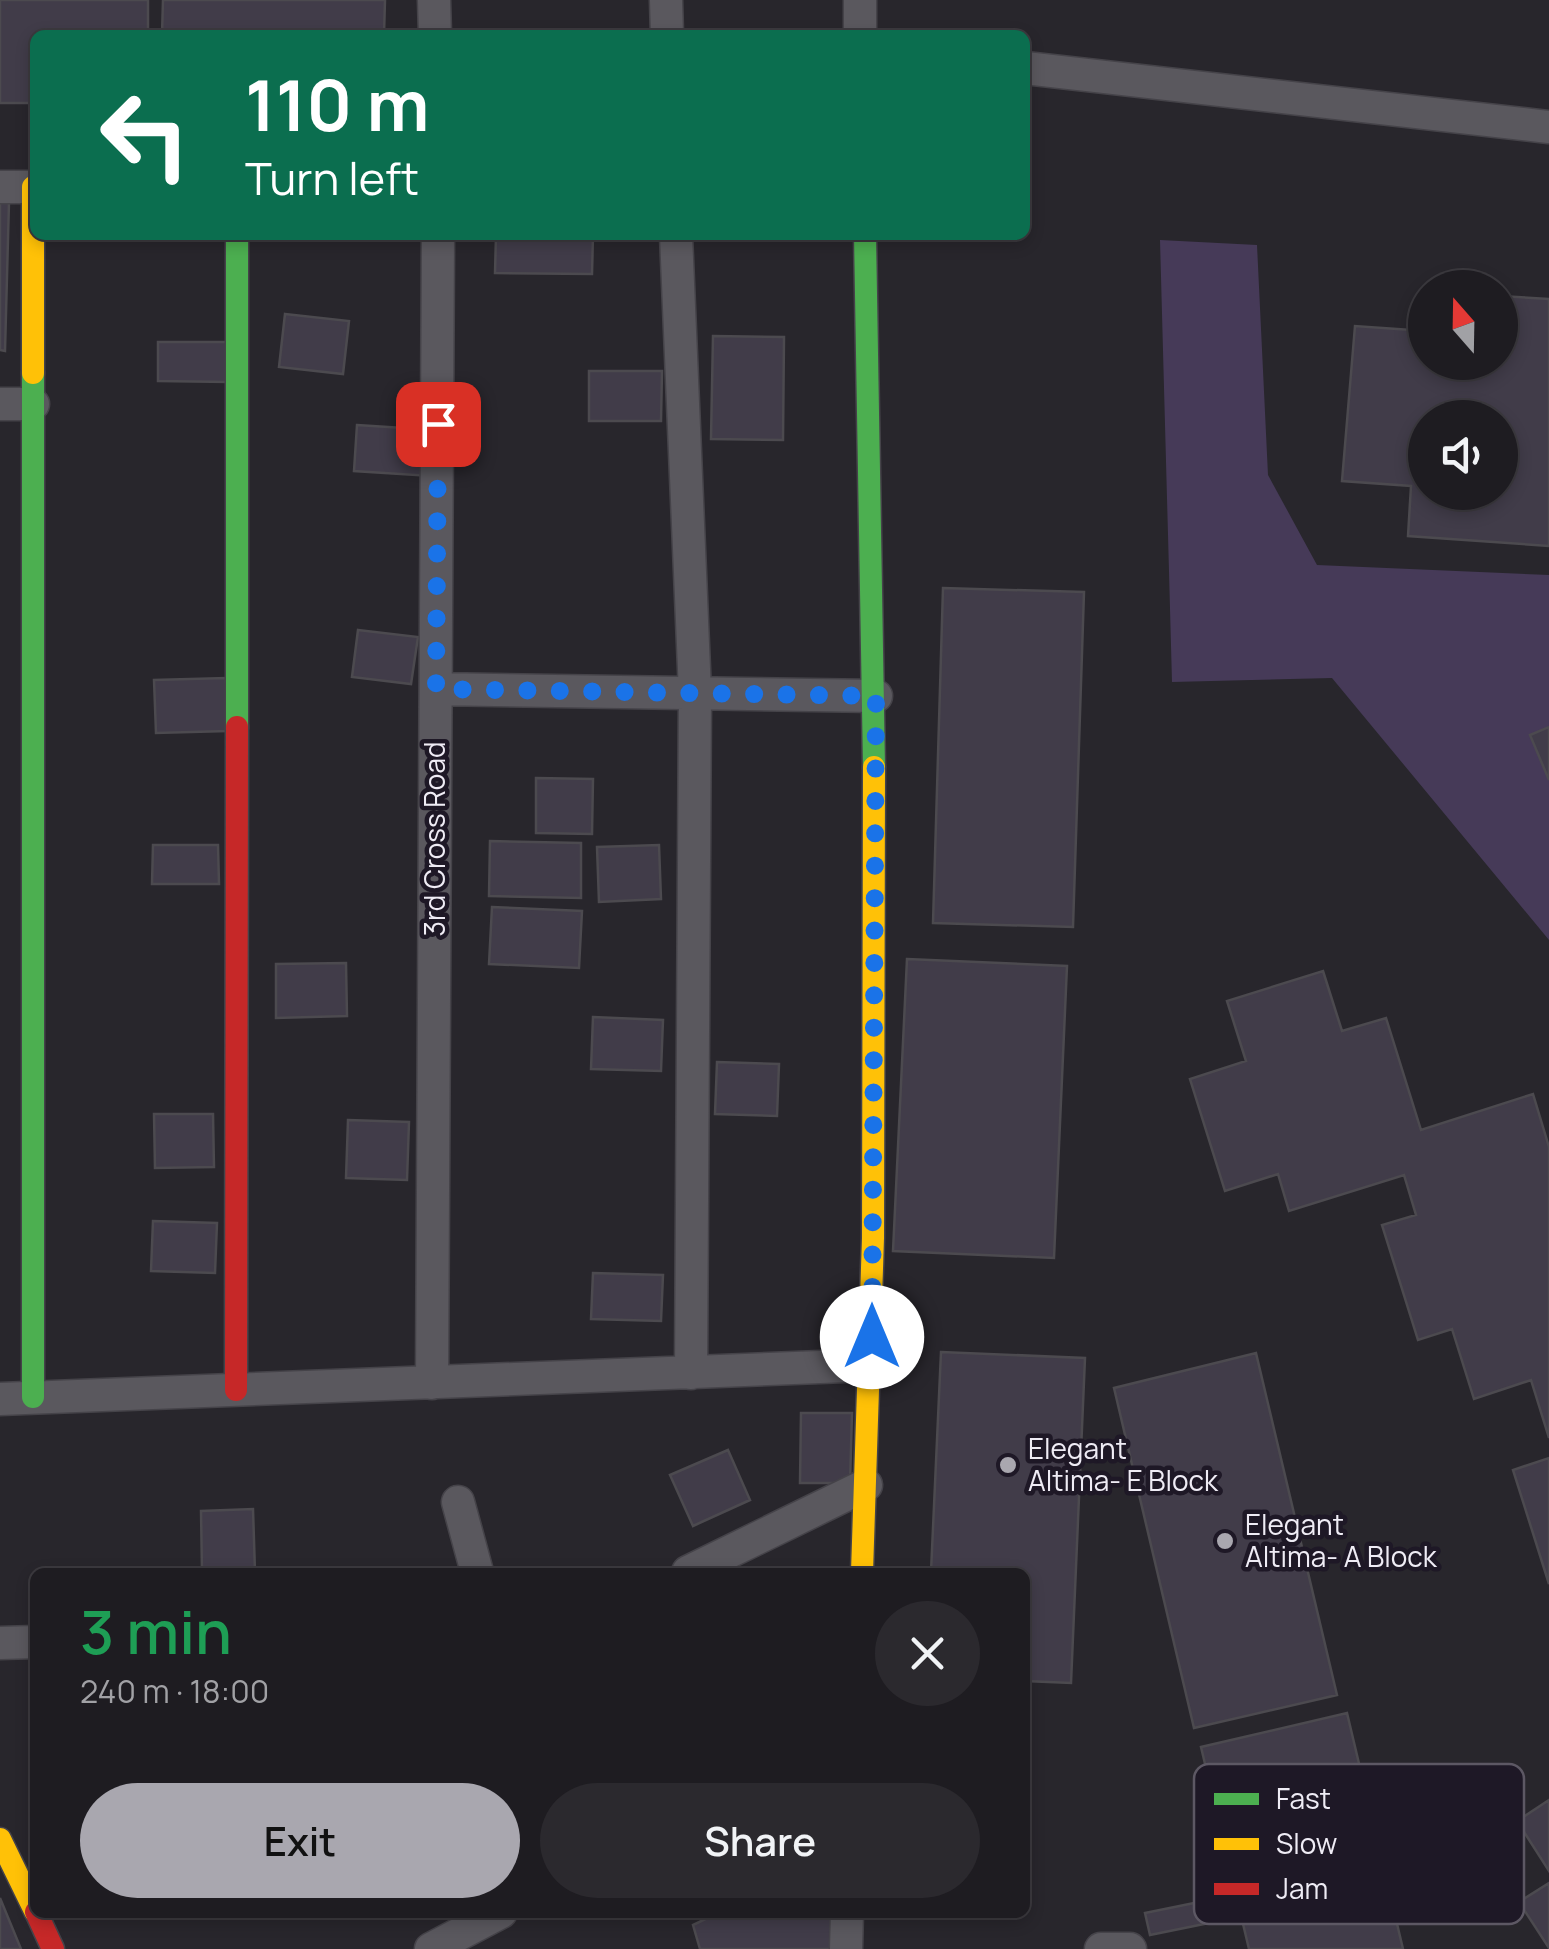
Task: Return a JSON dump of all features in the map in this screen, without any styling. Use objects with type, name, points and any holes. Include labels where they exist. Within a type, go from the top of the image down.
[{"type":"street","points":[[434,0],[435,30]]},
{"type":"street","points":[[666,0],[667,30]]},
{"type":"street","points":[[860,0],[860,30]]},
{"type":"street","points":[[1030,69],[1549,127]]},
{"type":"street","points":[[23,187],[16,404],[16,1398],[872,1365]]},
{"type":"street","points":[[236,1390],[237,240]]},
{"type":"street","name":"3rd Cross Road","points":[[432,1383],[438,240]]},
{"type":"street","points":[[676,240],[695,693],[691,1373]]},
{"type":"street","points":[[862,1568],[872,1365],[876,696],[865,240]]},
{"type":"street","points":[[436,689],[876,696]]},
{"type":"street","points":[[696,1568],[866,1485]]},
{"type":"street","points":[[458,1502],[475,1568]]},
{"type":"street","points":[[0,1643],[30,1642]]},
{"type":"street","points":[[0,1839],[30,1902]]},
{"type":"street","points":[[38,1918],[53,1949]]},
{"type":"street","points":[[432,1949],[490,1918]]},
{"type":"street","points":[[846,1949],[847,1918]]},
{"type":"street","points":[[1101,1949],[1130,1949]]},
{"type":"shaded area","points":[[1160,240],[1257,245],[1268,475],[1317,565],[1549,575],[1549,940],[1332,678],[1172,682]]},
{"type":"building","points":[[0,0],[148,0],[148,30],[30,30],[30,103],[0,103]]},
{"type":"building","points":[[163,0],[385,0],[384,30],[162,30]]},
{"type":"building","points":[[0,201],[9,202],[5,351],[0,350]]},
{"type":"building","points":[[496,240],[593,240],[592,274],[495,273]]},
{"type":"building","points":[[1518,297],[1549,299],[1549,546],[1408,536],[1410,510],[1518,510],[1518,400],[1408,400],[1408,486],[1342,481],[1355,326],[1408,330],[1408,380],[1518,380]]},
{"type":"building","points":[[285,314],[349,321],[343,374],[279,367]]},
{"type":"building","points":[[713,336],[784,337],[783,440],[711,439]]},
{"type":"building","points":[[158,342],[229,342],[228,382],[158,381]]},
{"type":"building","points":[[589,371],[662,371],[661,421],[589,421]]},
{"type":"building","points":[[357,425],[434,430],[431,476],[354,471]]},
{"type":"building","points":[[943,588],[1084,592],[1073,927],[933,923]]},
{"type":"building","points":[[358,630],[418,637],[411,684],[352,677]]},
{"type":"building","points":[[226,678],[227,731],[156,733],[154,680]]},
{"type":"building","points":[[1549,727],[1549,780],[1530,735]]},
{"type":"building","points":[[536,778],[593,779],[592,834],[536,833]]},
{"type":"building","points":[[490,841],[581,843],[581,898],[489,896]]},
{"type":"building","points":[[153,845],[218,845],[219,884],[152,884]]},
{"type":"building","points":[[659,845],[661,899],[599,902],[597,847]]},
{"type":"building","points":[[492,907],[582,911],[579,968],[489,964]]},
{"type":"building","points":[[907,959],[1067,966],[1054,1258],[893,1251]]},
{"type":"building","points":[[346,963],[347,1016],[276,1018],[276,964]]},
{"type":"building","points":[[1323,971],[1342,1031],[1386,1018],[1421,1130],[1533,1094],[1549,1147],[1549,1438],[1531,1380],[1474,1399],[1452,1329],[1418,1340],[1382,1225],[1416,1215],[1404,1175],[1289,1211],[1278,1174],[1225,1191],[1190,1079],[1246,1061],[1227,1001]]},
{"type":"building","points":[[593,1017],[663,1020],[661,1071],[591,1069]]},
{"type":"building","points":[[717,1062],[779,1064],[777,1116],[715,1114]]},
{"type":"building","points":[[154,1114],[213,1114],[214,1167],[155,1168]]},
{"type":"building","points":[[348,1120],[409,1122],[407,1180],[346,1178]]},
{"type":"building","points":[[153,1221],[217,1223],[215,1273],[151,1271]]},
{"type":"building","points":[[593,1273],[663,1275],[661,1321],[591,1319]]},
{"type":"building","name":"Elegant Altima- E Block","points":[[941,1352],[1085,1358],[1071,1683],[1030,1681],[1030,1568],[931,1568]]},
{"type":"building","name":"Elegant Altima- A Block","points":[[1256,1353],[1337,1695],[1194,1728],[1114,1388]]},
{"type":"building","points":[[801,1413],[852,1413],[850,1483],[800,1483]]},
{"type":"building","points":[[728,1450],[750,1500],[693,1526],[670,1475]]},
{"type":"building","points":[[1549,1458],[1549,1584],[1513,1470]]},
{"type":"building","points":[[253,1509],[255,1568],[202,1568],[201,1511]]},
{"type":"building","points":[[1347,1713],[1359,1764],[1205,1764],[1201,1747]]},
{"type":"building","points":[[1549,1800],[1549,1871],[1524,1832],[1524,1816]]},
{"type":"building","points":[[1549,1883],[1549,1948],[1524,1910],[1524,1899]]},
{"type":"building","points":[[0,1898],[21,1949],[0,1949]]},
{"type":"building","points":[[1194,1903],[1194,1924],[1204,1924],[1150,1935],[1145,1913]]},
{"type":"building","points":[[708,1918],[833,1918],[834,1949],[700,1949],[693,1925]]},
{"type":"building","points":[[1243,1924],[1397,1924],[1403,1949],[1249,1949]]},
{"type":"traffic: fast","points":[[237,240],[237,727]]},
{"type":"traffic: fast","points":[[865,240],[874,767]]},
{"type":"traffic: fast","points":[[33,373],[33,1397]]},
{"type":"traffic: slow","points":[[33,240],[33,373]]},
{"type":"traffic: slow","points":[[862,1568],[873,1238],[874,767]]},
{"type":"traffic: slow","points":[[0,1839],[30,1901]]},
{"type":"traffic: jam","points":[[236,1390],[237,727]]},
{"type":"traffic: jam","points":[[39,1918],[53,1949]]},
{"type":"place","name":"Elegant Altima- E Block","points":[[1008,1465]]},
{"type":"place","name":"Elegant Altima- A Block","points":[[1225,1541]]},
{"type":"route","points":[[438,424],[436,689],[876,696],[872,1337]]}]
